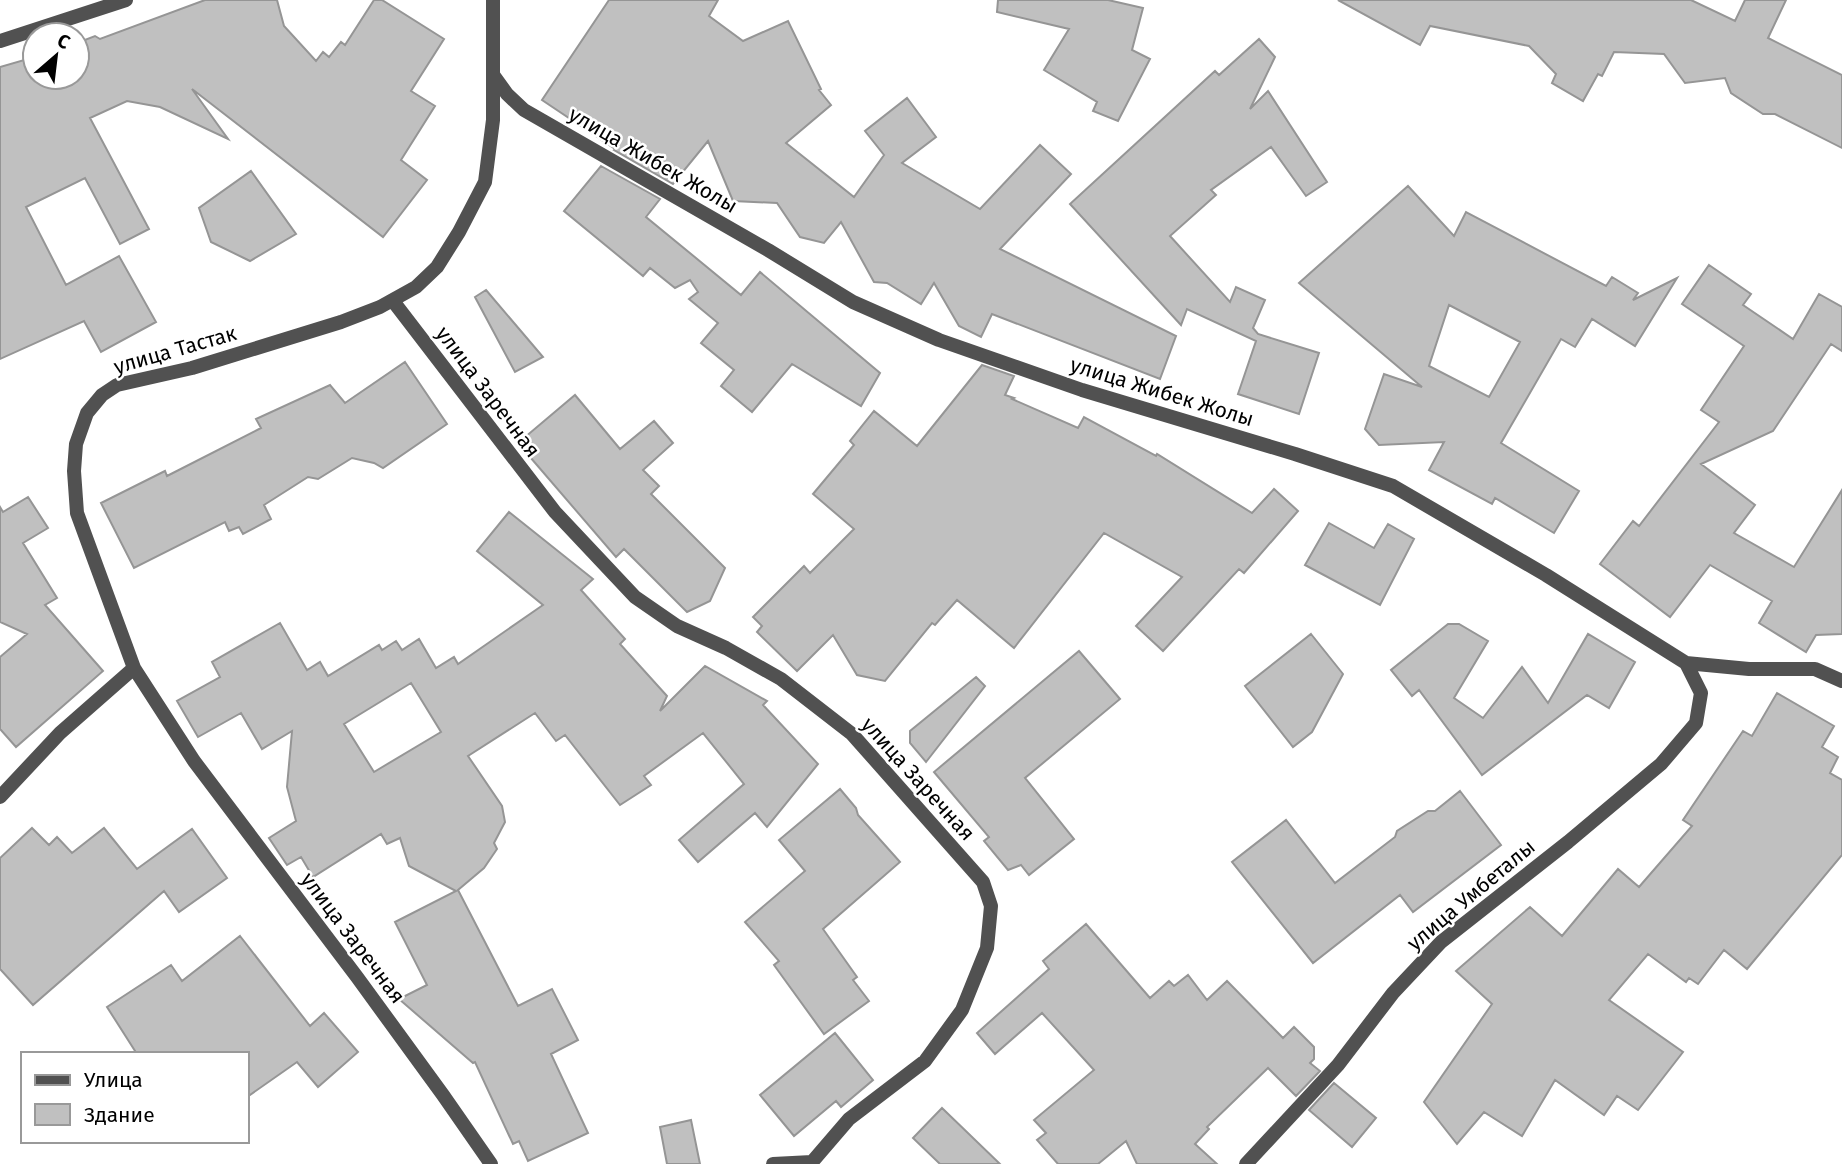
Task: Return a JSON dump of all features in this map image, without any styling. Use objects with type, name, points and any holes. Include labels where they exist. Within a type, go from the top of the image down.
[{"type":"street","points":[[0,41],[126,0]]},
{"type":"street","name":"улица Тастак","points":[[134,668],[77,513],[74,471],[76,444],[87,414],[102,396],[117,385],[192,368],[341,322],[416,287],[437,267],[460,232],[485,182],[493,120],[494,0]]},
{"type":"street","name":"улица Жибек Жолы","points":[[495,76],[507,94],[524,110],[853,302],[939,340],[1069,386],[1393,486],[1546,575],[1686,663],[1738,668],[1815,669],[1842,681]]},
{"type":"street","name":"улица Заречная","points":[[393,300],[555,512],[635,597],[677,626],[726,648],[781,679],[852,734],[983,882],[991,906],[987,948],[962,1010],[925,1061],[849,1119],[812,1161],[773,1164]]},
{"type":"street","name":"улица Умбеталы","points":[[1246,1164],[1338,1065],[1393,993],[1441,942],[1568,842],[1670,754],[1696,723],[1700,693],[1686,663]]},
{"type":"street","points":[[0,797],[60,733],[134,668]]},
{"type":"street","name":"улица Заречная","points":[[134,668],[194,761],[396,1030],[491,1164]]},
{"type":"building","points":[[205,0],[277,0],[284,26],[316,61],[323,52],[329,57],[341,42],[345,45],[374,0],[382,0],[444,39],[411,91],[435,106],[401,160],[427,180],[383,237],[192,89],[228,139],[160,107],[127,101],[90,118],[149,229],[120,244],[85,178],[26,207],[66,285],[119,256],[156,322],[101,352],[84,321],[0,359],[0,67],[21,61],[21,91],[91,91],[91,38],[95,36],[100,39]]},
{"type":"building","points":[[609,0],[718,0],[709,16],[743,41],[788,21],[821,89],[819,90],[831,105],[786,143],[854,197],[884,155],[865,131],[907,98],[936,137],[902,163],[980,209],[1040,145],[1071,174],[1000,249],[1176,336],[1160,379],[992,314],[981,337],[959,326],[934,283],[921,304],[887,283],[874,282],[841,222],[824,243],[800,237],[777,203],[733,201],[708,141],[673,184],[614,150],[542,100]]},
{"type":"building","points":[[998,0],[1108,0],[1143,8],[1132,50],[1150,59],[1118,121],[1093,111],[1097,102],[1044,70],[1069,29],[997,12]]},
{"type":"building","points":[[1338,0],[1691,0],[1735,21],[1745,0],[1786,0],[1768,38],[1842,75],[1842,148],[1775,114],[1763,114],[1731,93],[1725,78],[1685,83],[1664,54],[1614,52],[1602,76],[1598,74],[1583,101],[1552,83],[1556,74],[1529,46],[1430,26],[1420,45]]},
{"type":"building","points":[[1259,39],[1275,57],[1250,109],[1268,91],[1327,182],[1306,196],[1271,147],[1211,190],[1216,195],[1170,236],[1230,302],[1236,287],[1265,300],[1253,328],[1258,334],[1319,353],[1299,414],[1238,394],[1256,341],[1187,309],[1181,325],[1070,204],[1215,71],[1219,75]]},
{"type":"building","points":[[601,166],[660,199],[646,217],[741,295],[760,272],[880,373],[861,406],[792,364],[752,412],[721,386],[734,370],[701,343],[718,323],[689,299],[698,292],[690,280],[675,288],[650,268],[643,276],[564,211]]},
{"type":"building","points":[[251,171],[296,234],[250,261],[211,242],[199,208]]},
{"type":"building","points":[[1408,186],[1454,236],[1466,212],[1606,286],[1612,277],[1638,293],[1633,300],[1677,278],[1635,346],[1592,319],[1575,347],[1561,339],[1501,443],[1579,491],[1554,533],[1495,498],[1492,504],[1429,470],[1444,442],[1379,445],[1365,429],[1384,374],[1422,387],[1299,283]],"holes":[[[1449,305],[1520,342],[1489,397],[1429,366]]]},
{"type":"building","points":[[1709,265],[1751,294],[1743,305],[1793,339],[1819,294],[1842,307],[1842,351],[1831,344],[1773,431],[1701,464],[1755,505],[1734,533],[1794,567],[1842,490],[1842,634],[1816,635],[1806,652],[1759,623],[1772,601],[1710,565],[1670,617],[1600,564],[1633,521],[1639,526],[1719,422],[1701,410],[1744,346],[1682,304]]},
{"type":"building","points":[[486,290],[543,357],[515,372],[475,297]]},
{"type":"building","points":[[405,362],[447,424],[383,468],[352,458],[318,479],[308,477],[264,505],[271,519],[243,534],[239,527],[229,531],[225,522],[134,568],[101,503],[165,471],[167,476],[261,428],[256,419],[330,385],[345,403]]},
{"type":"building","points":[[982,365],[1014,376],[1005,395],[1014,398],[1012,399],[1078,428],[1084,417],[1156,456],[1157,454],[1252,513],[1274,489],[1298,511],[1244,573],[1239,569],[1163,651],[1136,626],[1182,577],[1104,533],[1014,648],[957,600],[935,625],[932,623],[885,681],[857,675],[833,635],[797,671],[757,632],[762,626],[753,617],[804,566],[810,573],[854,529],[813,494],[854,445],[850,441],[874,411],[917,446]]},
{"type":"building","points":[[575,395],[620,449],[654,421],[673,443],[643,470],[659,486],[651,494],[725,568],[710,601],[687,612],[624,549],[616,557],[518,443]]},
{"type":"building","points":[[28,497],[48,528],[23,543],[57,598],[45,605],[103,671],[16,747],[0,729],[0,657],[27,634],[0,622],[0,507],[3,512]]},
{"type":"building","points":[[509,512],[593,579],[581,590],[625,639],[620,644],[667,696],[660,711],[705,666],[767,701],[763,705],[818,764],[767,827],[755,813],[698,862],[679,840],[744,784],[703,733],[644,776],[651,785],[620,805],[565,735],[556,741],[535,713],[468,756],[502,806],[505,822],[494,843],[497,849],[484,868],[458,890],[518,1006],[552,989],[578,1040],[551,1054],[588,1133],[528,1161],[519,1141],[513,1144],[475,1062],[399,999],[427,985],[395,922],[456,891],[409,866],[400,838],[387,844],[381,834],[313,877],[301,857],[287,865],[269,838],[296,821],[287,787],[292,731],[262,749],[241,713],[198,737],[177,701],[220,677],[212,662],[280,623],[307,670],[320,662],[328,676],[379,645],[382,650],[396,641],[402,650],[419,639],[436,668],[454,657],[458,664],[543,605],[477,551]],"holes":[[[411,683],[441,732],[374,772],[344,724]]]},
{"type":"building","points":[[1329,523],[1374,548],[1388,524],[1414,539],[1380,605],[1305,565]]},
{"type":"building","points":[[1448,624],[1459,624],[1488,641],[1454,698],[1483,718],[1522,667],[1548,703],[1588,634],[1635,662],[1609,708],[1587,695],[1482,775],[1419,690],[1412,696],[1391,670]]},
{"type":"building","points":[[1311,634],[1343,674],[1312,732],[1293,747],[1245,686]]},
{"type":"building","points":[[1079,651],[1120,699],[1025,778],[1074,839],[1029,875],[1021,865],[1008,870],[984,841],[989,837],[934,772]]},
{"type":"building","points":[[976,677],[985,686],[926,762],[910,743],[910,731]]},
{"type":"building","points":[[1777,693],[1834,726],[1822,747],[1838,757],[1830,773],[1842,780],[1842,855],[1747,969],[1724,950],[1698,984],[1689,978],[1686,982],[1648,954],[1609,1000],[1683,1052],[1638,1110],[1617,1096],[1604,1115],[1555,1080],[1522,1136],[1484,1112],[1457,1144],[1424,1102],[1492,1004],[1456,971],[1530,907],[1562,936],[1618,869],[1639,887],[1692,826],[1683,820],[1743,731],[1752,736]]},
{"type":"building","points":[[840,789],[856,808],[858,815],[900,862],[823,929],[857,977],[853,980],[869,1001],[824,1034],[774,965],[779,961],[745,922],[805,871],[779,840]]},
{"type":"building","points":[[1460,791],[1501,845],[1413,912],[1400,895],[1313,963],[1232,862],[1286,820],[1335,883],[1395,837],[1397,831],[1428,811],[1435,811]]},
{"type":"building","points":[[32,828],[49,845],[57,837],[72,853],[104,828],[137,869],[192,829],[227,878],[179,912],[164,891],[33,1005],[0,969],[0,858]]},
{"type":"building","points":[[1086,924],[1150,998],[1169,981],[1174,986],[1188,975],[1207,1000],[1227,981],[1283,1038],[1294,1027],[1314,1047],[1314,1059],[1310,1063],[1320,1071],[1296,1096],[1268,1068],[1207,1127],[1209,1129],[1195,1144],[1217,1164],[1137,1164],[1126,1141],[1098,1164],[1058,1164],[1037,1140],[1046,1133],[1034,1120],[1094,1070],[1042,1013],[995,1054],[977,1033],[1049,969],[1043,961]]},
{"type":"building","points":[[240,936],[310,1026],[324,1013],[358,1052],[318,1087],[297,1062],[248,1096],[248,1052],[136,1052],[107,1007],[171,965],[182,981]]},
{"type":"building","points":[[835,1033],[873,1080],[841,1107],[836,1101],[794,1136],[760,1095]]},
{"type":"building","points":[[1334,1083],[1376,1118],[1352,1147],[1309,1110]]},
{"type":"building","points":[[942,1108],[1000,1164],[940,1164],[913,1138]]},
{"type":"building","points":[[691,1120],[700,1164],[667,1164],[660,1127]]}]
